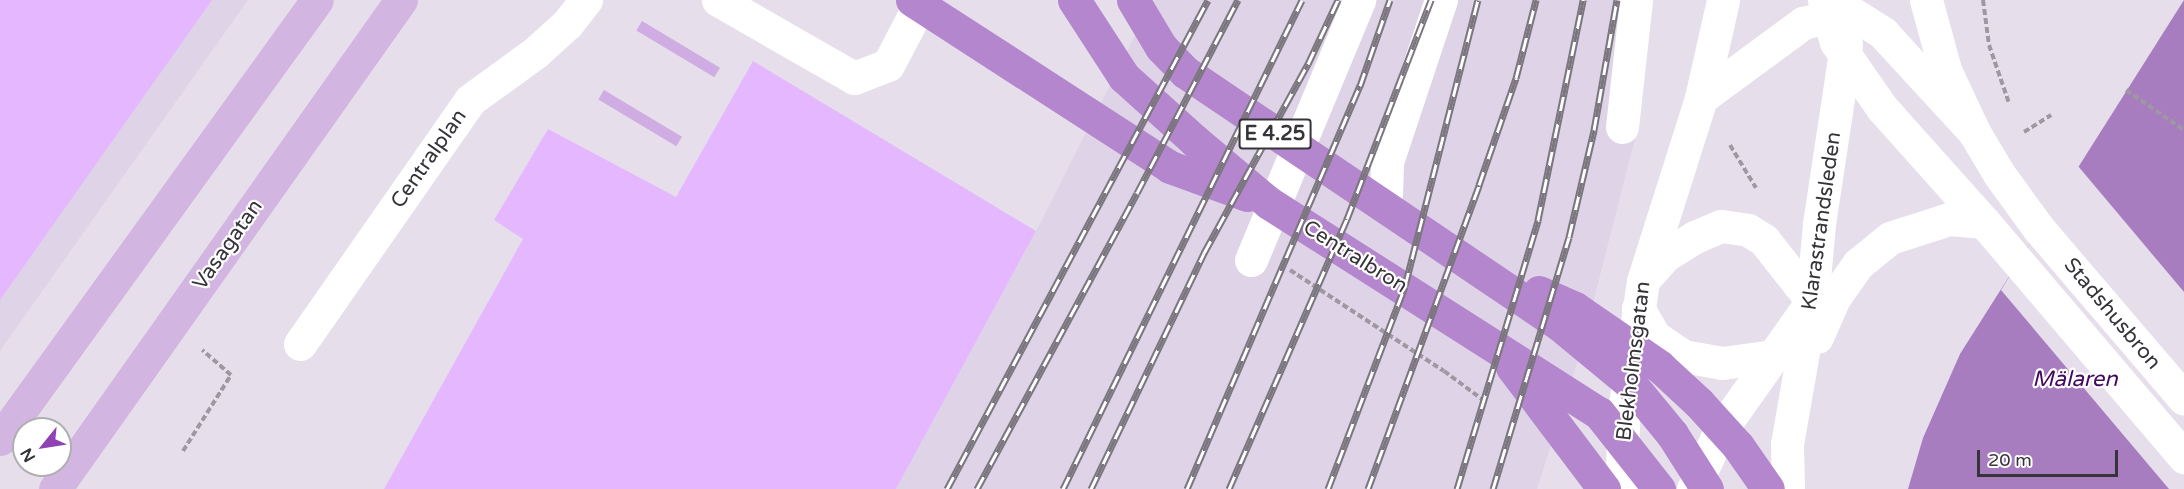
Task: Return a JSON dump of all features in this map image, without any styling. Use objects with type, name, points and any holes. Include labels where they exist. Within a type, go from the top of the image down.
[{"type":"highway","points":[[912,0],[1170,167],[1269,203]]},
{"type":"highway","name":"Centralbron","points":[[1074,0],[1124,77],[1269,203],[1599,413],[1659,489]]},
{"type":"highway","name":"E 4.25","points":[[1133,0],[1161,47],[1185,72],[1560,325],[1630,383],[1672,434],[1707,489]]},
{"type":"highway","points":[[1440,245],[1575,308],[1659,366],[1699,403],[1738,446],[1767,489]]},
{"type":"highway","points":[[1495,345],[1561,429],[1604,489]]},
{"type":"main road","points":[[0,440],[316,0]]},
{"type":"main road","name":"Vasagatan","points":[[55,489],[401,0]]},
{"type":"street","name":"Centralplan","points":[[300,344],[470,100],[536,52],[567,24],[586,0]]},
{"type":"street","points":[[718,0],[854,78],[888,64],[922,0]]},
{"type":"street","points":[[1251,260],[1359,0]]},
{"type":"street","points":[[1386,194],[1387,162],[1441,0]]},
{"type":"street","points":[[1622,127],[1636,0]]},
{"type":"street","name":"Blekholmsgatan","points":[[1622,489],[1623,418],[1640,294],[1701,98],[1724,0]]},
{"type":"street","points":[[1926,0],[1946,70],[1974,132]]},
{"type":"street","points":[[1701,98],[1777,39],[1803,23],[1838,7],[1883,33],[1974,132]]},
{"type":"street","name":"Klarastrandsleden","points":[[1788,489],[1787,444],[1812,301],[1820,224],[1845,56],[1838,7]]},
{"type":"street","points":[[1845,56],[1882,108],[1984,222]]},
{"type":"street","name":"Stadshusbron","points":[[1974,132],[1999,174],[2039,229],[2184,399]]},
{"type":"street","name":"Klarastrandsleden","points":[[1796,385],[1834,298],[1858,264],[1890,238],[1912,229],[1949,219],[1984,222]]},
{"type":"street","name":"Stadshusbron","points":[[1984,222],[2184,457]]},
{"type":"street","points":[[1693,489],[1719,433],[1812,301],[1764,240],[1748,230],[1721,226],[1695,237],[1666,255],[1640,294],[1655,337],[1683,356],[1722,363],[1773,356]]},
{"type":"path","points":[[1983,0],[1989,45],[2011,107]]},
{"type":"path","points":[[2126,90],[2184,130]]},
{"type":"path","points":[[1701,98],[1759,193]]},
{"type":"path","points":[[2024,132],[2051,115]]},
{"type":"path","points":[[2019,124],[2029,142]]},
{"type":"path","points":[[183,451],[231,375],[202,350]]},
{"type":"shaded area","points":[[0,0],[248,0],[0,351]]},
{"type":"shaded area","points":[[1153,0],[1642,0],[1637,131],[1580,354],[1537,489],[896,489],[1036,231]]},
{"type":"shaded area","points":[[642,21],[720,68],[714,77],[636,30]]},
{"type":"shaded area","points":[[604,90],[682,137],[676,146],[598,99]]},
{"type":"water","name":"Mälaren","points":[[2184,0],[2184,489],[1908,489],[1923,438],[1960,354]]},
{"type":"pier","points":[[2078,166],[2184,292],[2184,489],[2169,489],[2001,290]]},
{"type":"building","points":[[0,0],[212,0],[0,300]]},
{"type":"building","points":[[753,61],[1036,231],[896,489],[384,489],[523,239],[494,220],[548,129],[676,197]]},
{"type":"railway","points":[[947,489],[1208,0]]},
{"type":"railway","points":[[977,489],[1238,0]]},
{"type":"railway","points":[[1063,489],[1302,0]]},
{"type":"railway","points":[[1091,489],[1204,253],[1308,64],[1338,0]]},
{"type":"railway","points":[[1187,489],[1360,86],[1390,0]]},
{"type":"railway","points":[[1229,489],[1347,219],[1431,0]]},
{"type":"railway","points":[[1328,489],[1405,286],[1478,0]]},
{"type":"railway","points":[[1368,489],[1516,78],[1536,0]]},
{"type":"railway","points":[[1457,489],[1538,220],[1583,0]]},
{"type":"railway","points":[[1493,489],[1569,237],[1594,130],[1617,0]]}]
